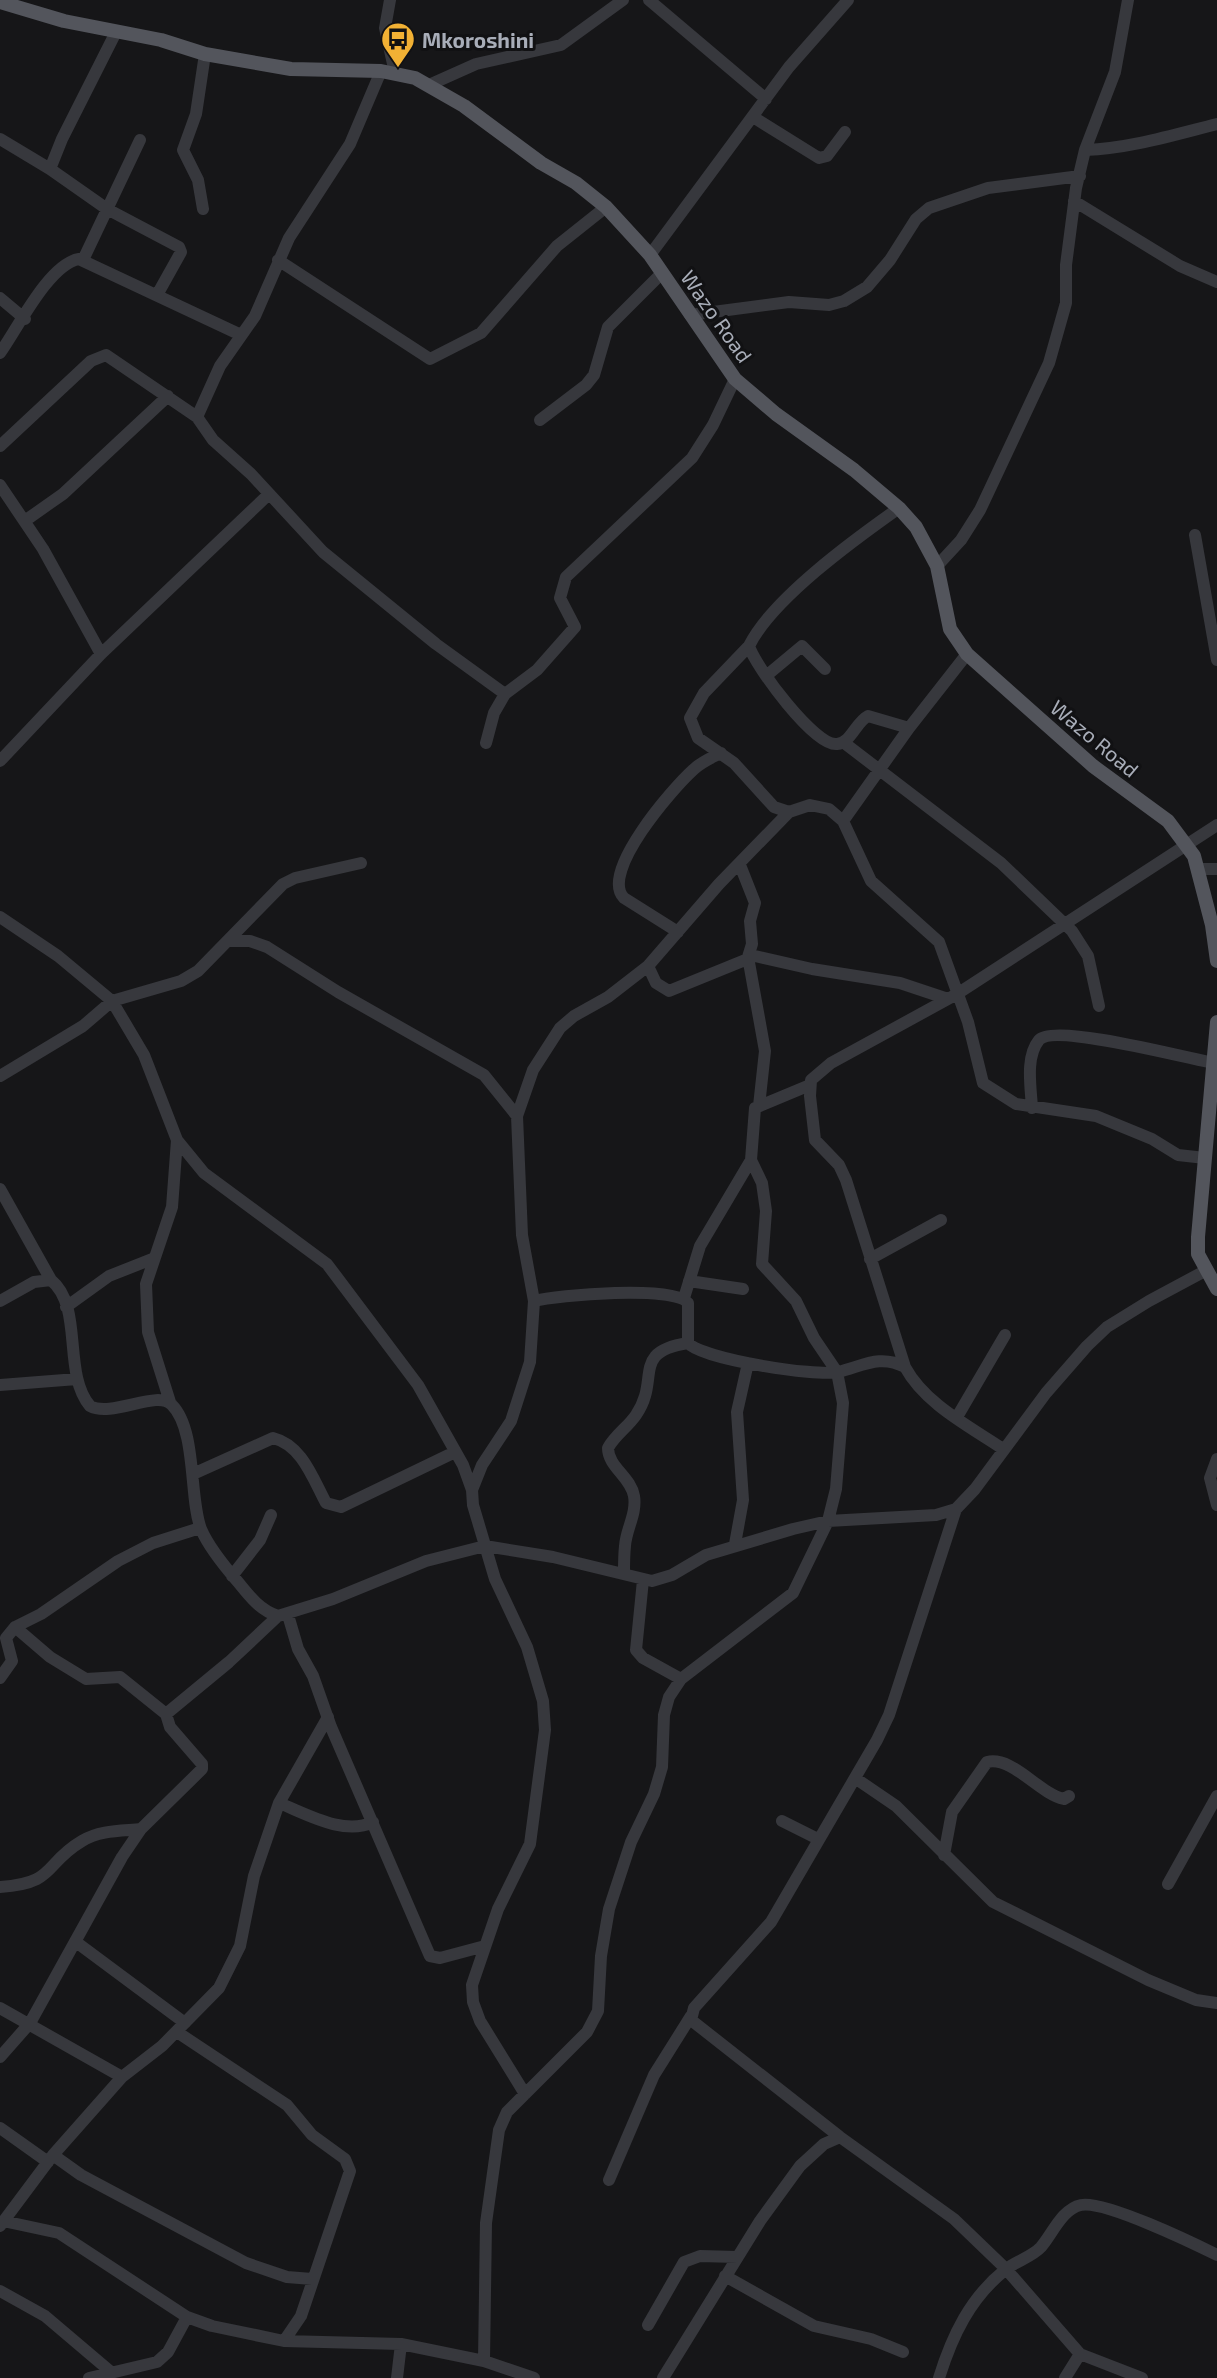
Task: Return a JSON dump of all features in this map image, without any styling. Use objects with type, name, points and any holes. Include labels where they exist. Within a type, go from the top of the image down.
[{"type":"main road","name":"Wazo Road","points":[[0,2],[116,32],[161,40],[205,54],[291,69],[388,72],[429,85],[464,106],[541,163],[576,183],[606,207],[650,256],[735,379],[899,508],[924,539],[937,566],[950,629],[967,654],[1093,766],[1168,821],[1187,845],[1198,869],[1217,961]]},
{"type":"main road","points":[[1217,1022],[1213,1063],[1212,1136],[1205,1158],[1198,1237],[1198,1254],[1217,1289]]},
{"type":"street","points":[[197,417],[214,379],[267,291],[289,238],[350,144],[388,72],[385,28],[390,0]]},
{"type":"street","points":[[429,85],[476,64],[561,46],[623,0]]},
{"type":"street","points":[[649,0],[766,99]]},
{"type":"street","points":[[650,256],[766,99],[848,0]]},
{"type":"street","points":[[937,566],[961,540],[980,510],[1049,363],[1066,303],[1066,265],[1074,201],[1086,150],[1115,72],[1128,0]]},
{"type":"street","points":[[50,169],[116,32]]},
{"type":"street","points":[[203,209],[198,180],[183,150],[196,114],[205,54]]},
{"type":"street","points":[[753,117],[819,158],[827,156],[845,132]]},
{"type":"street","points":[[1086,150],[1112,149],[1217,124]]},
{"type":"street","points":[[0,139],[50,169],[107,209],[166,237],[181,249],[157,295]]},
{"type":"street","points":[[83,260],[141,140]]},
{"type":"street","points":[[690,315],[789,302],[829,305],[844,301],[867,287],[890,260],[916,219],[929,208],[988,188],[1080,176]]},
{"type":"street","points":[[1074,201],[1180,266],[1217,282]]},
{"type":"street","points":[[278,260],[411,350],[430,359],[481,332],[557,246],[606,207]]},
{"type":"street","points":[[0,353],[54,274],[70,261],[83,260],[241,335]]},
{"type":"street","points":[[540,420],[586,385],[594,374],[608,327],[662,273]]},
{"type":"street","points":[[0,298],[25,319]]},
{"type":"street","points":[[0,446],[99,357],[113,357],[197,417],[213,440],[251,474],[268,495],[350,575],[505,694]]},
{"type":"street","points":[[486,743],[494,713],[505,694],[537,670],[575,627],[560,598],[566,577],[692,458],[713,425],[735,379]]},
{"type":"street","points":[[26,520],[63,494],[168,397]]},
{"type":"street","points":[[1,488],[26,520],[101,654]]},
{"type":"street","points":[[0,761],[101,654],[268,495]]},
{"type":"street","points":[[789,812],[774,807],[734,763],[696,735],[690,714],[704,693],[749,646],[773,614],[847,545],[899,508]]},
{"type":"street","points":[[1195,535],[1217,660]]},
{"type":"street","points":[[749,646],[752,657],[807,727],[832,744],[843,741],[868,716],[909,728]]},
{"type":"street","points":[[766,676],[802,646],[825,669]]},
{"type":"street","points":[[844,821],[909,728],[967,654]]},
{"type":"street","points":[[843,741],[879,772],[1001,863],[1064,923],[1088,956],[1099,1006]]},
{"type":"street","points":[[678,933],[624,898],[617,891],[616,883],[620,870],[648,821],[674,789],[700,764],[721,753]]},
{"type":"street","points":[[472,1490],[482,1465],[511,1421],[530,1362],[534,1301],[522,1235],[517,1116],[533,1070],[560,1028],[574,1016],[608,997],[648,966],[789,812],[810,805],[829,809],[844,821],[871,881],[939,942],[952,996],[983,1083],[1004,1099],[1032,1108],[1096,1116],[1152,1139],[1178,1155],[1205,1158]]},
{"type":"street","points":[[774,807],[776,825]]},
{"type":"street","points":[[1003,1449],[914,1384],[905,1367],[846,1180],[839,1165],[816,1140],[810,1085],[813,1077],[831,1063],[952,996],[1217,825]]},
{"type":"street","points":[[0,1076],[74,1032],[112,1001],[181,981],[198,971],[290,880],[361,863]]},
{"type":"street","points":[[740,865],[755,903],[750,921],[752,952],[765,1051],[759,1106]]},
{"type":"street","points":[[1198,869],[1217,869]]},
{"type":"street","points":[[0,917],[58,956],[112,1001],[144,1055],[177,1140],[204,1173],[327,1264],[418,1385],[455,1452],[472,1490],[473,1505],[495,1579],[536,1672],[543,1701],[545,1730],[530,1844],[498,1909],[472,1985],[473,2002],[480,2021],[525,2094]]},
{"type":"street","points":[[228,942],[250,941],[267,947],[416,1038],[471,1067],[484,1075],[517,1116]]},
{"type":"street","points":[[648,966],[656,984],[669,991],[752,952],[812,969],[900,983],[952,996]]},
{"type":"street","points":[[1032,1108],[1031,1059],[1039,1040],[1047,1034],[1076,1034],[1213,1063]]},
{"type":"street","points":[[484,2361],[484,2250],[493,2158],[507,2112],[587,2032],[598,2011],[601,1956],[609,1909],[631,1842],[654,1794],[662,1767],[664,1715],[669,1697],[681,1679],[793,1593],[828,1521],[841,1461],[843,1403],[837,1372],[814,1338],[796,1301],[762,1264],[766,1211],[762,1183],[751,1160],[753,1113],[759,1106],[810,1085]]},
{"type":"street","points":[[177,1140],[173,1207],[152,1259],[146,1284],[148,1332],[170,1402],[183,1428],[193,1474],[200,1528],[232,1576],[255,1603],[283,1616],[313,1676],[430,1956],[440,1958],[485,1946]]},
{"type":"street","points":[[751,1160],[711,1223],[689,1281],[684,1298],[690,1315],[688,1343],[695,1350],[748,1363],[837,1372],[873,1361],[895,1362],[905,1367]]},
{"type":"street","points":[[0,1189],[51,1280],[57,1285],[66,1307],[77,1379],[84,1399],[97,1410],[156,1401],[170,1402]]},
{"type":"street","points":[[870,1259],[941,1220]]},
{"type":"street","points":[[66,1307],[109,1276],[152,1259]]},
{"type":"street","points":[[609,2179],[654,2075],[694,2008],[771,1922],[889,1715],[956,1509],[975,1489],[1067,1367],[1107,1327],[1205,1271]]},
{"type":"street","points":[[0,1301],[34,1282],[51,1280]]},
{"type":"street","points":[[689,1281],[743,1289]]},
{"type":"street","points":[[534,1301],[550,1297],[651,1292],[684,1298]]},
{"type":"street","points":[[957,1417],[1005,1335]]},
{"type":"street","points":[[624,1574],[625,1544],[633,1515],[634,1496],[629,1482],[609,1458],[608,1448],[636,1415],[644,1399],[654,1355],[666,1347],[688,1343]]},
{"type":"street","points":[[735,1544],[743,1500],[737,1412],[748,1363]]},
{"type":"street","points":[[0,1385],[77,1379]]},
{"type":"street","points":[[193,1474],[273,1438],[283,1440],[298,1453],[326,1503],[341,1507],[455,1452]]},
{"type":"street","points":[[1217,1459],[1210,1478],[1217,1505]]},
{"type":"street","points":[[166,1714],[283,1616],[426,1561],[485,1546],[553,1557],[643,1580],[661,1580],[695,1560],[735,1544],[828,1521],[936,1515],[956,1509]]},
{"type":"street","points":[[232,1576],[260,1540],[271,1515]]},
{"type":"street","points":[[0,1678],[12,1661],[6,1638],[15,1628],[118,1561],[153,1543],[200,1528]]},
{"type":"street","points":[[643,1580],[636,1650],[643,1658],[681,1679]]},
{"type":"street","points":[[0,2057],[30,2023],[122,1857],[141,1829],[202,1769],[202,1764],[170,1727],[166,1714],[120,1677],[86,1679],[65,1668],[15,1628]]},
{"type":"street","points":[[328,1717],[279,1803],[265,1840],[240,1946],[231,1969],[219,1988],[181,2028],[122,2077],[51,2159],[1,2223],[59,2234],[187,2317],[243,2334],[284,2342],[401,2343],[484,2361],[534,2378]]},
{"type":"street","points":[[944,1855],[951,1812],[987,1762],[1007,1766],[1058,1798],[1069,1796]]},
{"type":"street","points":[[855,1778],[896,1806],[993,1902],[1148,1980],[1196,2000],[1217,2003]]},
{"type":"street","points":[[1168,1884],[1217,1796]]},
{"type":"street","points":[[279,1803],[340,1825],[363,1827],[373,1822]]},
{"type":"street","points":[[782,1821],[818,1839]]},
{"type":"street","points":[[0,1887],[40,1880],[81,1842],[95,1835],[141,1829]]},
{"type":"street","points":[[76,1942],[181,2028],[266,2090],[299,2117],[312,2135],[345,2159],[350,2171],[347,2183],[297,2326],[284,2342]]},
{"type":"street","points":[[0,2008],[122,2077]]},
{"type":"street","points":[[691,2016],[705,2033],[840,2137],[954,2219],[1006,2269],[1080,2354],[1142,2378]]},
{"type":"street","points":[[0,2128],[51,2159],[246,2263],[286,2277],[312,2279]]},
{"type":"street","points":[[663,2378],[724,2276],[800,2166],[824,2144],[840,2137]]},
{"type":"street","points":[[939,2378],[950,2343],[979,2295],[1006,2269],[1040,2249],[1056,2225],[1081,2205],[1092,2205],[1139,2221],[1217,2255]]},
{"type":"street","points":[[648,2325],[684,2262],[700,2256],[737,2257]]},
{"type":"street","points":[[724,2276],[814,2326],[871,2339],[903,2352]]},
{"type":"street","points":[[0,2291],[45,2316],[111,2372]]},
{"type":"street","points":[[89,2378],[157,2362],[169,2352],[187,2317]]},
{"type":"street","points":[[397,2378],[401,2343]]},
{"type":"street","points":[[1065,2378],[1080,2354]]},
{"type":"place","name":"Mkoroshini","points":[[398,69]]}]
